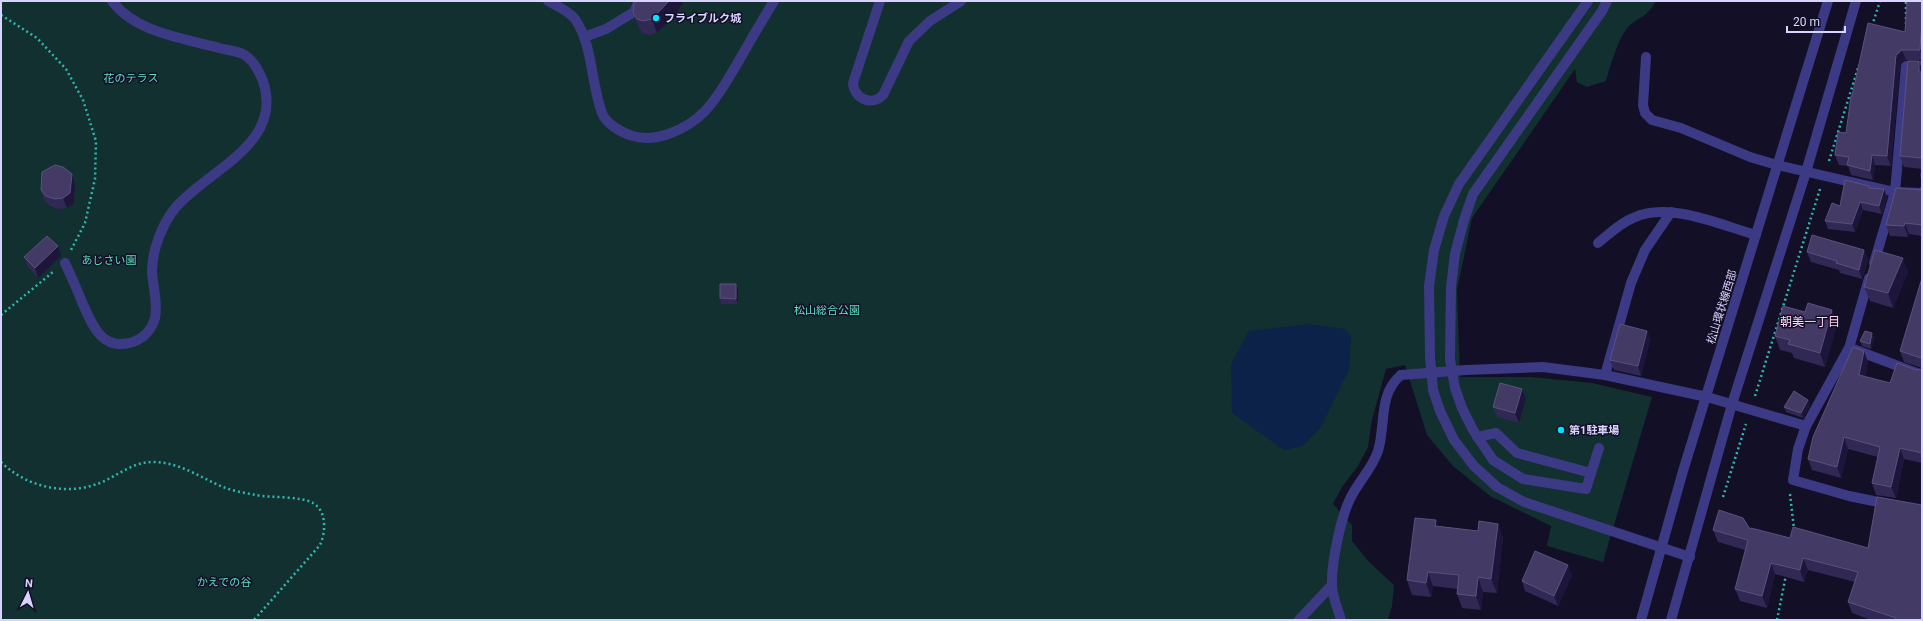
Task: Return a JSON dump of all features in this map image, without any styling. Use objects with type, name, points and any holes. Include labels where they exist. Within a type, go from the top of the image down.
[{"type":"street","points":[[65,263],[92,326],[100,335],[110,341],[121,344],[133,342],[143,336],[151,328],[155,317],[153,265],[159,238],[166,222],[188,196],[248,147],[259,130],[265,111],[266,101],[263,80],[253,62],[243,55],[178,37],[142,25],[125,16],[112,1]]},
{"type":"street","points":[[548,1],[562,8],[575,18],[584,36],[602,114],[615,127],[631,135],[648,138],[674,132],[704,112],[719,94],[774,1]]},
{"type":"street","points":[[584,36],[606,29],[634,12],[639,1]]},
{"type":"street","points":[[880,1],[853,83],[858,96],[868,101],[876,100],[883,95],[909,41],[930,21],[961,1]]},
{"type":"street","points":[[1588,1],[1459,184],[1444,216],[1434,250],[1429,286],[1430,357],[1433,390],[1440,411],[1454,440],[1474,466],[1496,487],[1524,502],[1690,557]]},
{"type":"street","points":[[1599,448],[1586,489],[1524,479],[1494,460],[1472,430],[1455,388],[1450,359],[1451,287],[1455,254],[1473,194],[1602,11],[1607,1]]},
{"type":"street","name":"松山環状線西部","points":[[1641,620],[1683,472],[1828,1]]},
{"type":"street","points":[[1670,620],[1690,557],[1732,404],[1806,172],[1856,1]]},
{"type":"street","points":[[1646,57],[1643,106],[1645,113],[1652,120],[1681,128],[1750,157],[1777,165],[1895,192],[1922,194]]},
{"type":"street","points":[[1900,506],[1849,496],[1793,480],[1798,449],[1806,426],[1849,348],[1895,192],[1906,66],[1922,66]]},
{"type":"street","points":[[1605,375],[1631,283],[1645,250],[1671,212]]},
{"type":"street","points":[[1598,243],[1634,217],[1671,212],[1687,214],[1756,235]]},
{"type":"street","points":[[1849,348],[1922,375]]},
{"type":"street","points":[[1341,620],[1332,585],[1334,561],[1350,500],[1373,463],[1378,450],[1383,409],[1392,382],[1401,375],[1466,370],[1543,367],[1605,375],[1707,397],[1806,426]]},
{"type":"street","points":[[1478,437],[1496,433],[1517,453],[1591,473]]},
{"type":"street","points":[[1299,620],[1332,585]]},
{"type":"path","points":[[1870,32],[1880,1]]},
{"type":"path","points":[[1906,1],[1906,29]]},
{"type":"path","points":[[1,15],[37,38],[66,69],[83,100],[96,141],[95,179],[85,223],[65,263],[1,315]]},
{"type":"path","points":[[1722,499],[1860,62]]},
{"type":"path","points":[[1,462],[21,477],[35,484],[66,489],[97,484],[133,466],[143,463],[164,462],[185,468],[225,487],[258,495],[305,500],[314,503],[320,512],[324,523],[324,534],[320,544],[254,620]]},
{"type":"path","points":[[1793,480],[1790,492],[1794,529],[1793,536]]},
{"type":"path","points":[[1777,620],[1788,568]]},
{"type":"green space","name":"松山総合公園","points":[[1,1],[1656,1],[1653,7],[1625,31],[1615,52],[1606,81],[1587,87],[1577,82],[1575,69],[1472,218],[1457,290],[1460,377],[1532,377],[1592,383],[1652,397],[1603,562],[1547,546],[1551,526],[1490,496],[1453,466],[1427,435],[1405,365],[1386,369],[1372,420],[1368,447],[1358,466],[1342,487],[1333,504],[1352,525],[1352,541],[1369,562],[1394,585],[1392,606],[1388,620],[1,620]]},
{"type":"water","points":[[1310,324],[1345,329],[1351,336],[1349,370],[1321,427],[1303,446],[1284,450],[1232,413],[1231,364],[1249,331]]},
{"type":"building","points":[[637,1],[669,1],[652,19],[643,21],[637,19],[633,13],[634,4]]},
{"type":"building","points":[[1907,1],[1922,1],[1922,33],[1920,50],[1902,50],[1896,55],[1887,156],[1872,155],[1870,171],[1847,165],[1849,157],[1835,155],[1838,132],[1846,133],[1851,96],[1868,23],[1905,32]]},
{"type":"building","points":[[1908,61],[1919,61],[1919,72],[1922,72],[1922,158],[1900,156]]},
{"type":"building","points":[[55,165],[63,167],[72,174],[70,193],[63,198],[55,199],[46,196],[41,190],[42,172]]},
{"type":"building","points":[[1845,180],[1869,186],[1869,188],[1884,189],[1879,206],[1860,202],[1852,224],[1825,221],[1832,203],[1840,206]]},
{"type":"building","points":[[1922,186],[1922,225],[1905,223],[1904,226],[1886,225],[1896,188],[1920,190]]},
{"type":"building","points":[[1812,235],[1864,250],[1859,270],[1836,263],[1837,261],[1807,252]]},
{"type":"building","points":[[47,236],[58,246],[35,268],[24,257]]},
{"type":"building","points":[[1875,250],[1903,258],[1888,293],[1864,287]]},
{"type":"building","points":[[1922,278],[1922,359],[1900,351]]},
{"type":"building","points":[[720,284],[736,284],[736,299],[720,298]]},
{"type":"building","points":[[1808,303],[1832,310],[1820,353],[1788,344],[1790,340],[1775,336],[1783,306],[1805,312]]},
{"type":"building","points":[[1620,324],[1647,331],[1638,366],[1610,360]]},
{"type":"building","points":[[1865,331],[1872,333],[1870,344],[1860,341]]},
{"type":"building","points":[[1853,347],[1864,351],[1859,375],[1890,383],[1897,363],[1916,370],[1922,369],[1922,453],[1900,448],[1891,487],[1872,483],[1880,447],[1844,437],[1837,467],[1808,459],[1813,437]]},
{"type":"building","points":[[1500,383],[1522,389],[1515,413],[1493,407]]},
{"type":"building","points":[[1794,391],[1808,400],[1801,413],[1784,407]]},
{"type":"building","points":[[1877,497],[1922,505],[1922,620],[1895,620],[1896,618],[1848,602],[1858,572],[1803,558],[1800,570],[1771,563],[1762,596],[1735,589],[1748,540],[1713,530],[1719,510],[1743,518],[1750,529],[1790,538],[1793,527],[1868,548]]},
{"type":"building","points":[[1415,518],[1436,520],[1435,526],[1478,531],[1479,521],[1498,524],[1491,579],[1478,577],[1476,596],[1457,594],[1459,575],[1428,572],[1426,583],[1407,580]]},
{"type":"building","points":[[1535,551],[1568,565],[1554,596],[1522,581]]},
{"type":"place","name":"フライブルク城","points":[[656,18]]},
{"type":"place","name":"第1駐車場","points":[[1561,430]]},
{"type":"district","name":"朝美一丁目","points":[[1810,322]]},
{"type":"park label","name":"花のテラス","points":[[131,78]]},
{"type":"park label","name":"あじさい園","points":[[109,260]]},
{"type":"park label","name":"かえでの谷","points":[[224,582]]}]
